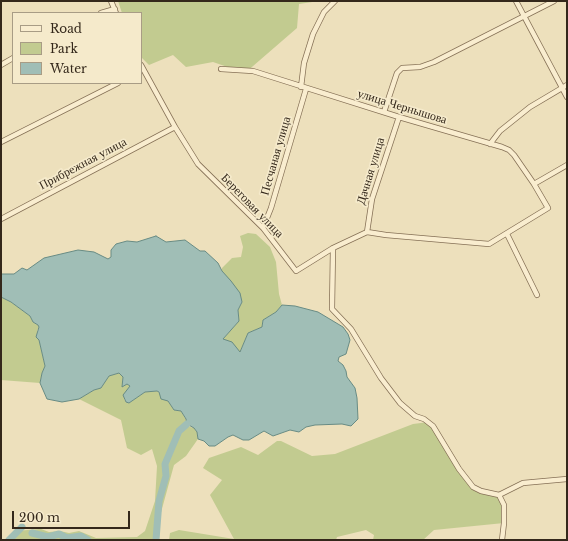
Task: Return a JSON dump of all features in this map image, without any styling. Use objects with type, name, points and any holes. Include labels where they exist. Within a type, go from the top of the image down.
[{"type":"street","points":[[111,1],[115,11]]},
{"type":"street","points":[[301,87],[304,62],[313,34],[324,12],[335,1]]},
{"type":"street","points":[[516,1],[567,97]]},
{"type":"street","points":[[384,112],[397,74],[402,68],[420,67],[430,64],[554,1]]},
{"type":"street","points":[[1,65],[12,59]]},
{"type":"street","name":"улица Чернышова","points":[[221,69],[253,71],[306,89],[509,150],[534,184],[548,208],[507,234]]},
{"type":"street","name":"Береговая улица","points":[[142,71],[191,154],[203,170],[263,228],[296,271],[333,248],[367,232]]},
{"type":"street","points":[[1,142],[116,84]]},
{"type":"street","points":[[490,144],[500,131],[530,107],[567,85]]},
{"type":"street","name":"Песчаная улица","points":[[263,228],[271,208],[306,89]]},
{"type":"street","name":"Дачная улица","points":[[367,232],[372,199],[399,117]]},
{"type":"street","name":"Прибрежная улица","points":[[1,219],[175,127]]},
{"type":"street","points":[[534,184],[567,164]]},
{"type":"street","points":[[367,232],[486,244],[494,242],[507,234],[537,295]]},
{"type":"street","points":[[333,248],[332,309],[351,329],[380,378],[400,403],[415,416],[433,426],[459,469],[473,487],[480,491],[499,495],[523,483],[567,479]]},
{"type":"street","points":[[499,495],[504,505],[502,540]]},
{"type":"green space","points":[[118,1],[319,1],[299,4],[297,28],[245,73],[213,62],[186,67],[173,55],[149,65],[142,58],[142,12],[122,12]]},
{"type":"green space","points":[[248,233],[256,234],[270,247],[276,262],[279,294],[282,305],[276,312],[263,320],[262,327],[248,333],[240,352],[223,339],[239,321],[238,310],[242,302],[222,271],[222,268],[232,258],[241,257],[243,247],[240,236]]},
{"type":"green space","points":[[1,297],[11,302],[30,316],[33,322],[39,327],[37,331],[45,366],[40,383],[1,380]]},
{"type":"green space","points":[[119,373],[123,376],[122,386],[127,384],[130,386],[124,399],[126,402],[129,403],[145,392],[157,391],[168,401],[174,410],[181,411],[190,427],[194,428],[197,432],[198,439],[186,456],[174,465],[160,516],[159,540],[9,540],[15,531],[41,529],[49,532],[60,531],[69,533],[79,531],[96,538],[137,537],[145,531],[155,501],[157,466],[152,449],[141,455],[127,448],[121,420],[79,399],[94,390],[101,388],[109,376]]},
{"type":"green space","points":[[429,422],[473,487],[499,495],[504,505],[504,523],[434,530],[423,540],[373,540],[374,535],[366,530],[337,537],[336,540],[169,540],[170,533],[179,530],[234,539],[210,495],[222,480],[203,468],[209,458],[241,447],[258,455],[277,441],[281,441],[312,456],[335,454],[413,424]]},
{"type":"water","points":[[156,236],[166,242],[185,240],[200,251],[205,251],[218,263],[222,271],[240,293],[242,302],[238,310],[239,321],[223,339],[232,342],[240,352],[248,333],[262,327],[263,320],[276,312],[282,305],[295,306],[318,312],[343,327],[350,340],[346,354],[339,357],[338,361],[343,365],[347,377],[355,388],[358,419],[351,426],[342,424],[315,425],[306,427],[299,432],[290,430],[273,436],[264,431],[249,440],[243,440],[233,435],[215,446],[209,446],[204,441],[198,439],[197,432],[194,428],[187,424],[181,411],[174,410],[168,401],[161,399],[159,392],[145,392],[129,403],[126,402],[123,395],[130,386],[127,384],[122,387],[123,377],[119,373],[109,376],[101,388],[94,390],[79,399],[62,402],[47,399],[40,383],[45,366],[39,340],[36,337],[39,327],[33,322],[30,316],[11,302],[1,297],[1,274],[14,274],[22,268],[27,270],[44,258],[78,250],[94,252],[108,259],[111,257],[111,250],[116,244],[127,241],[137,242]]},
{"type":"waterway","points":[[156,540],[159,501],[166,476],[165,464],[179,431],[187,424]]},
{"type":"waterway","points":[[9,540],[22,527]]},
{"type":"waterway","points":[[32,533],[48,537],[59,534],[67,538],[81,536],[88,540]]}]
